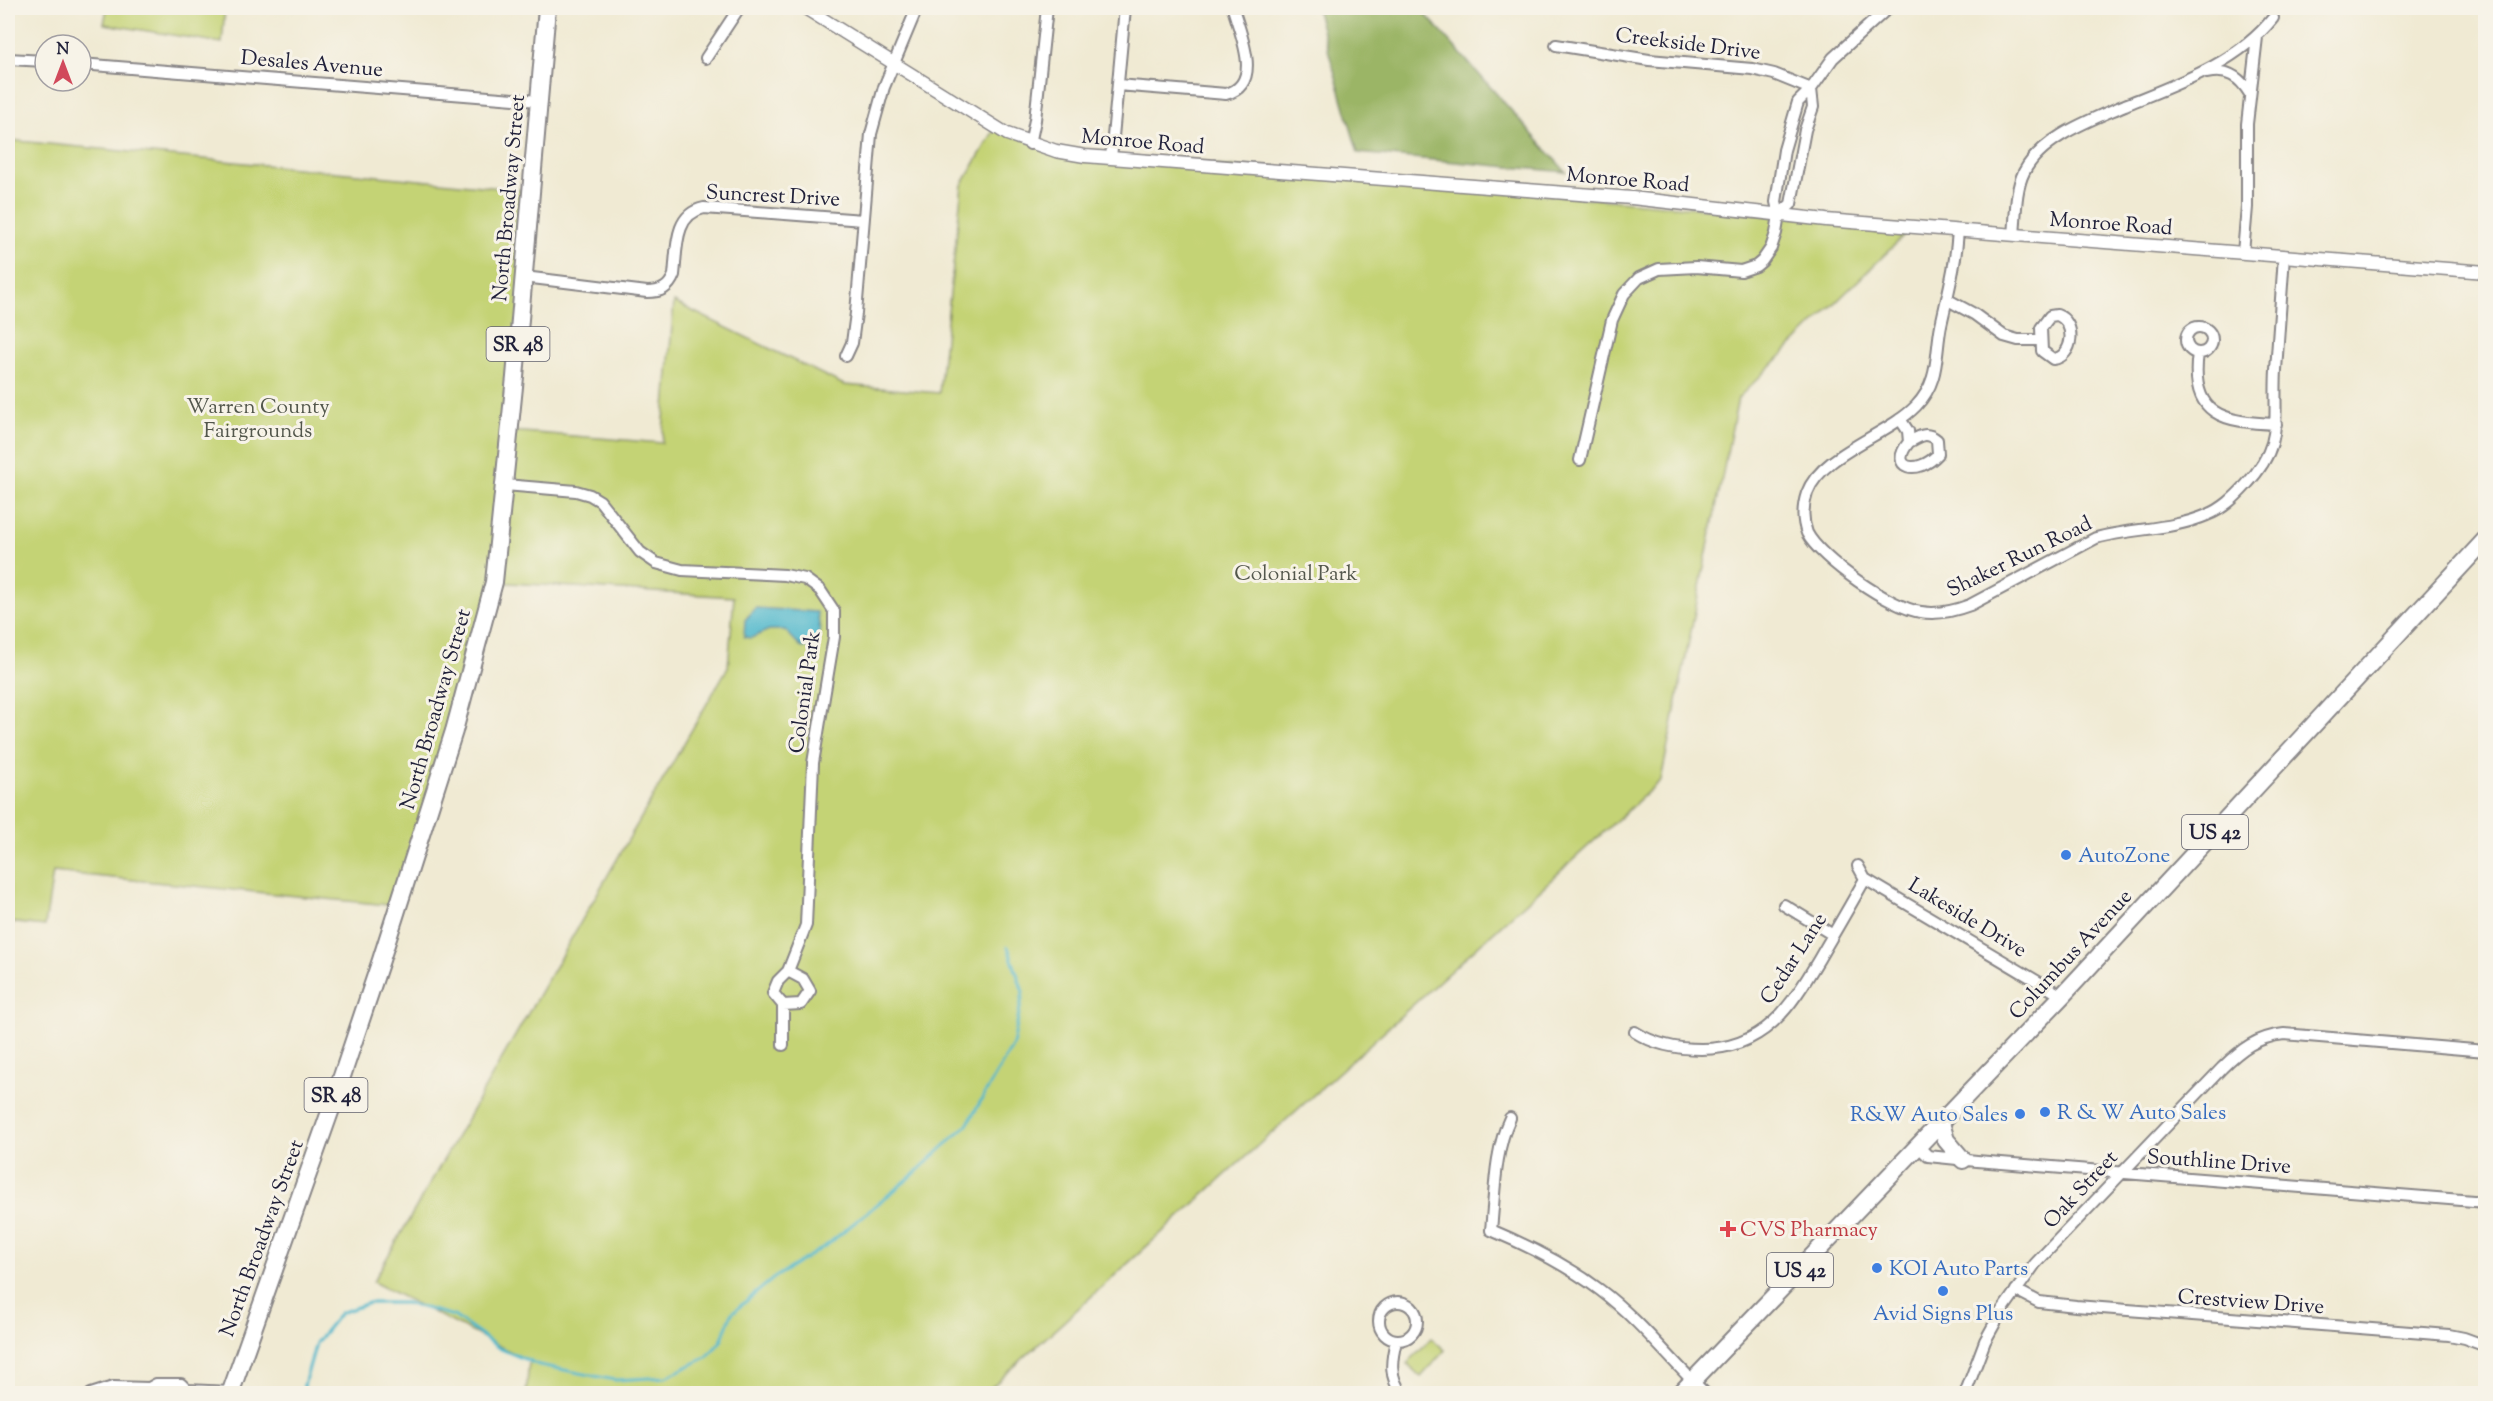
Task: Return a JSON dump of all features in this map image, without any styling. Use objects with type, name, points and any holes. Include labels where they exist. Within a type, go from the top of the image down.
[{"type":"main road","name":"North Broadway Street","points":[[230,1393],[331,1109],[454,731],[494,582],[505,485],[547,8]]},
{"type":"main road","name":"Columbus Avenue","points":[[1680,1394],[2062,996],[2486,539]]},
{"type":"main road","points":[[1941,1122],[1947,1140],[1963,1160]]},
{"type":"street","points":[[706,58],[739,8]]},
{"type":"street","name":"Monroe Road","points":[[805,8],[981,119],[1030,144],[1056,151],[1111,158],[1632,198],[1958,231],[2486,272]]},
{"type":"street","points":[[846,356],[852,343],[856,313],[871,134],[884,87],[917,8]]},
{"type":"street","points":[[1030,144],[1035,120],[1047,8]]},
{"type":"street","points":[[1111,158],[1125,8]]},
{"type":"street","points":[[1118,85],[1226,94],[1238,91],[1244,83],[1247,60],[1233,8]]},
{"type":"street","points":[[1580,460],[1612,320],[1624,294],[1639,278],[1659,269],[1696,267],[1733,272],[1756,266],[1772,248],[1779,214],[1776,202],[1789,128],[1798,102],[1811,89],[1833,58],[1888,8]]},
{"type":"street","points":[[2014,235],[2018,195],[2023,174],[2036,156],[2053,141],[2085,122],[2195,75],[2257,38],[2273,18]]},
{"type":"street","points":[[2243,253],[2247,207],[2247,124],[2257,38]]},
{"type":"street","name":"Creekside Drive","points":[[1557,45],[1649,60],[1752,69],[1811,89]]},
{"type":"street","points":[[8,59],[33,60]]},
{"type":"street","name":"Desales Avenue","points":[[93,65],[539,101]]},
{"type":"street","points":[[2195,75],[2217,70],[2232,73],[2244,84],[2250,94]]},
{"type":"street","points":[[1779,214],[1791,204],[1798,162],[1813,107],[1811,89]]},
{"type":"street","name":"Suncrest Drive","points":[[524,277],[647,292],[660,291],[671,282],[674,274],[681,223],[691,213],[705,208],[864,220]]},
{"type":"street","name":"Shaker Run Road","points":[[1958,231],[1956,261],[1941,327],[1934,379],[1917,405],[1900,419],[1819,473],[1808,491],[1804,520],[1808,533],[1821,550],[1874,591],[1906,609],[1935,613],[1970,605],[2096,538],[2118,532],[2192,521],[2212,513],[2236,496],[2265,462],[2271,449],[2276,424],[2276,376],[2284,256]]},
{"type":"street","points":[[1948,300],[1974,314],[2004,336],[2026,341],[2041,340]]},
{"type":"street","points":[[2198,353],[2197,382],[2201,396],[2210,408],[2229,419],[2276,424]]},
{"type":"street","points":[[1900,419],[1908,431],[1909,442]]},
{"type":"street","name":"Colonial Park","points":[[505,485],[576,491],[590,495],[600,501],[640,552],[656,563],[682,570],[784,575],[805,579],[820,590],[834,610],[834,637],[813,763],[806,925],[788,971],[778,981],[773,993],[783,1005],[783,1045]]},
{"type":"street","points":[[1858,866],[1865,879]]},
{"type":"street","name":"Lakeside Drive","points":[[1865,879],[2062,996]]},
{"type":"street","name":"Cedar Lane","points":[[1635,1032],[1659,1044],[1689,1049],[1712,1049],[1742,1042],[1768,1027],[1790,1006],[1865,879]]},
{"type":"street","points":[[1784,905],[1833,935]]},
{"type":"street","points":[[783,1005],[801,1004],[810,991],[803,979],[788,971]]},
{"type":"street","name":"Oak Street","points":[[1965,1394],[1985,1341],[2035,1264],[2222,1068],[2256,1040],[2284,1034],[2486,1051]]},
{"type":"street","points":[[1510,1118],[1503,1132],[1499,1155],[1491,1230],[1524,1244],[1568,1268],[1600,1290],[1653,1338],[1706,1394]]},
{"type":"street","name":"Southline Drive","points":[[1918,1146],[1928,1156],[1963,1160],[2486,1202]]},
{"type":"street","name":"Crestview Drive","points":[[2016,1290],[2039,1302],[2449,1335],[2486,1346]]},
{"type":"street","points":[[1396,1341],[1392,1368],[1402,1394]]},
{"type":"street","points":[[90,1394],[112,1387],[151,1391],[156,1384],[181,1384],[185,1392],[230,1393]]},
{"type":"green space","points":[[107,8],[225,8],[222,43],[104,24]]},
{"type":"green space","points":[[1316,8],[1420,8],[1566,172],[1358,153]]},
{"type":"green space","name":"Colonial Park","points":[[996,127],[1056,151],[1913,227],[1738,398],[1661,780],[985,1393],[526,1394],[529,1361],[373,1282],[728,667],[734,597],[494,582],[398,906],[53,872],[45,926],[8,922],[8,140],[531,191],[510,431],[662,443],[674,302],[844,385],[939,393],[962,185]]},
{"type":"green space","points":[[1431,1338],[1445,1350],[1421,1377],[1407,1364]]},
{"type":"water","points":[[755,608],[817,612],[820,630],[814,646],[802,648],[785,630],[769,630],[751,638],[744,637],[745,620]]},
{"type":"waterway","points":[[304,1394],[304,1385],[316,1343],[340,1313],[369,1303],[406,1303],[454,1316],[499,1348],[539,1365],[615,1380],[666,1377],[707,1357],[721,1341],[732,1313],[774,1278],[827,1245],[913,1175],[967,1125],[1013,1045],[1023,992],[1008,947]]},
{"type":"place","name":"AutoZone","points":[[2066,855]]},
{"type":"place","name":"R & W Auto Sales","points":[[2045,1112]]},
{"type":"place","name":"R&W Auto Sales","points":[[2020,1114]]},
{"type":"place","name":"CVS Pharmacy","points":[[1728,1229]]},
{"type":"place","name":"KOI Auto Parts","points":[[1877,1268]]},
{"type":"place","name":"Avid Signs Plus","points":[[1943,1291]]},
{"type":"park label","name":"Warren County Fairgrounds","points":[[258,418]]}]
